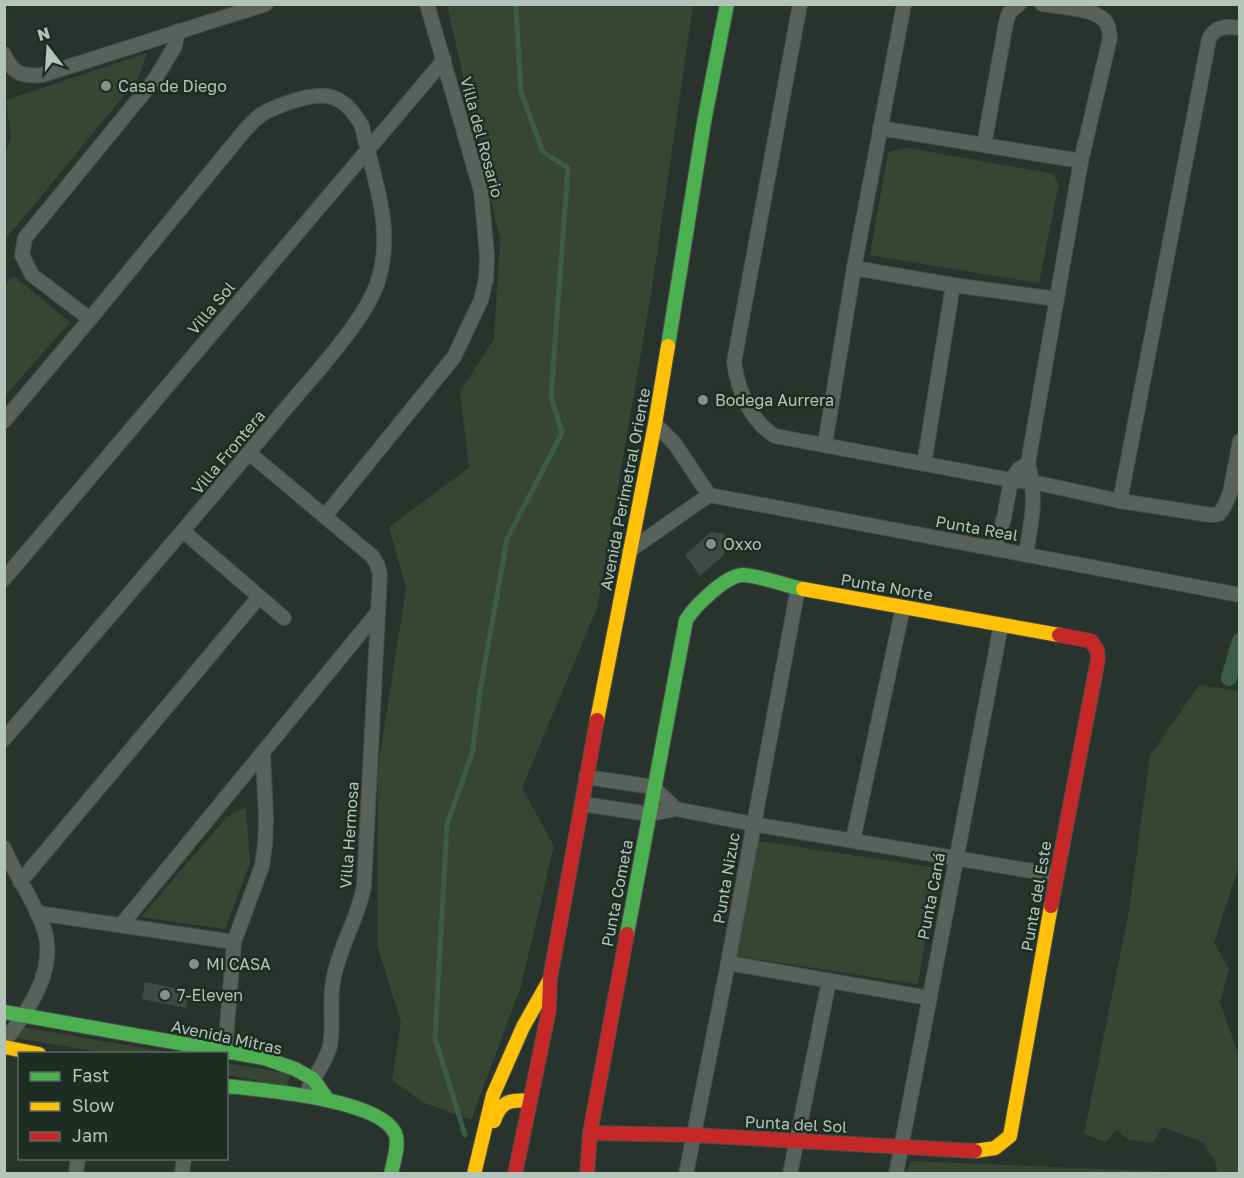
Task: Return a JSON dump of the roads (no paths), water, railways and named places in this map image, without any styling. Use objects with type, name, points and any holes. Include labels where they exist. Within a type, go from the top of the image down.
[{"type":"street","points":[[4,54],[12,69],[20,74],[42,75],[266,4]]},
{"type":"street","name":"Villa del Rosario","points":[[325,516],[454,357],[482,300],[487,255],[481,191],[427,4]]},
{"type":"street","name":"Avenida Perimetral Oriente","points":[[515,1173],[549,1010],[550,979],[586,777],[655,424],[704,122],[727,4]]},
{"type":"street","points":[[800,4],[734,362],[741,392],[758,423],[775,436],[1032,482],[1120,501],[1211,515],[1218,514],[1230,493],[1239,441]]},
{"type":"street","points":[[825,444],[854,268],[904,4]]},
{"type":"street","points":[[1026,553],[1034,509],[1028,463],[1081,161],[1110,38],[1106,21],[1100,17],[1085,11],[1042,4]]},
{"type":"street","points":[[984,145],[1006,22],[1016,6]]},
{"type":"street","points":[[1120,501],[1209,39],[1215,30],[1225,27],[1239,28]]},
{"type":"street","points":[[4,421],[90,320],[32,275],[22,255],[25,238],[30,229],[155,79],[175,46],[178,32]]},
{"type":"street","name":"Villa Sol","points":[[4,579],[444,60]]},
{"type":"street","name":"Villa Frontera","points":[[4,739],[249,453],[343,340],[363,311],[378,283],[384,258],[385,220],[362,126],[354,113],[331,96],[308,98],[282,105],[261,115],[245,130],[90,320]]},
{"type":"street","points":[[880,128],[1081,161]]},
{"type":"street","points":[[854,268],[953,285],[1057,299]]},
{"type":"street","points":[[924,464],[953,285]]},
{"type":"street","points":[[629,550],[708,495],[675,444],[655,424]]},
{"type":"street","points":[[249,453],[325,516]]},
{"type":"street","points":[[995,548],[1004,518],[1011,480],[1028,463]]},
{"type":"street","name":"Punta Real","points":[[708,495],[1026,553],[1239,595]]},
{"type":"street","name":"Villa Hermosa","points":[[303,1097],[324,1062],[330,1046],[332,983],[361,903],[364,886],[380,574],[372,556],[325,516]]},
{"type":"street","points":[[183,531],[284,618]]},
{"type":"street","name":"Punta Norte","points":[[686,620],[695,606],[732,578],[742,575],[798,588],[1091,641],[1096,648]]},
{"type":"street","name":"Punta Nizuc","points":[[686,1173],[798,588]]},
{"type":"street","points":[[20,882],[259,597]]},
{"type":"street","points":[[853,840],[903,607]]},
{"type":"street","points":[[122,924],[377,613]]},
{"type":"street","name":"Punta Cometa","points":[[587,1173],[590,1133],[686,620]]},
{"type":"street","name":"Punta Caná","points":[[896,1173],[1001,625]]},
{"type":"street","name":"Punta del Este","points":[[1000,1147],[1010,1136],[1056,875],[1097,666],[1096,648]]},
{"type":"street","points":[[225,1051],[234,942],[262,866],[266,819],[263,753]]},
{"type":"street","points":[[586,777],[653,787],[676,808]]},
{"type":"street","points":[[582,804],[649,814],[676,808],[753,824],[1056,875]]},
{"type":"street","points":[[4,848],[37,913],[45,934],[45,970],[24,1016],[4,1042]]},
{"type":"street","points":[[37,913],[234,942]]},
{"type":"street","points":[[728,963],[929,998]]},
{"type":"street","name":"Avenida Perimetral Oriente","points":[[474,1173],[496,1089],[523,1027],[550,979]]},
{"type":"street","points":[[790,1173],[829,981]]},
{"type":"street","name":"Avenida Mitras","points":[[4,1012],[272,1060],[313,1079],[328,1100]]},
{"type":"street","points":[[4,1047],[33,1052]]},
{"type":"street","points":[[228,1086],[328,1100],[362,1109],[384,1119],[395,1133],[396,1144],[391,1173]]},
{"type":"street","points":[[483,1173],[496,1111],[507,1100],[529,1101]]},
{"type":"street","name":"Punta del Sol","points":[[590,1133],[694,1135],[983,1151],[1000,1147]]},
{"type":"waterway","points":[[465,1135],[435,1038],[447,824],[472,754],[480,691],[507,539],[562,433],[551,396],[568,168],[543,152],[521,92],[517,4]]},
{"type":"waterway","points":[[1229,678],[1240,641]]},
{"type":"place","name":"Casa de Diego","points":[[106,86]]},
{"type":"place","name":"Bodega Aurrera","points":[[703,400]]},
{"type":"place","name":"Oxxo","points":[[711,544]]},
{"type":"place","name":"MI CASA","points":[[194,964]]},
{"type":"place","name":"7-Eleven","points":[[165,995]]}]
